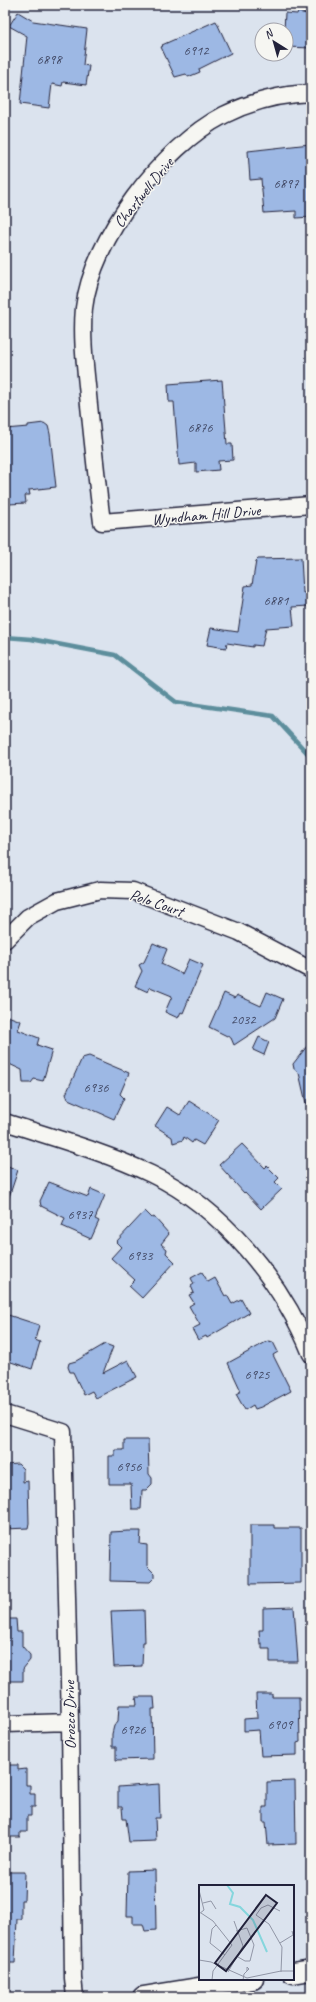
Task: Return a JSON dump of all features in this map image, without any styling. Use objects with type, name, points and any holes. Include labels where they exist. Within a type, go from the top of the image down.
[{"type":"street","name":"Chartwell Drive","points":[[102,522],[83,352],[84,308],[95,265],[108,236],[127,206],[163,163],[192,136],[223,115],[256,102],[296,94],[311,93]]},
{"type":"street","name":"Wyndham Hill Drive","points":[[102,522],[311,505]]},
{"type":"street","name":"Polo Court","points":[[5,940],[28,917],[57,901],[100,890],[133,891],[239,932],[311,970]]},
{"type":"street","points":[[5,1122],[121,1160],[153,1175],[184,1194],[219,1221],[264,1271],[280,1294],[299,1328],[311,1354]]},
{"type":"street","name":"Orozco Drive","points":[[5,1414],[63,1432],[70,1722],[73,1978],[75,1997]]},
{"type":"street","points":[[5,1724],[70,1722]]},
{"type":"street","points":[[294,1973],[311,1970]]},
{"type":"street","points":[[143,1997],[247,1980]]},
{"type":"building","points":[[18,12],[33,21],[87,29],[83,65],[89,66],[86,85],[63,82],[62,86],[52,84],[49,108],[20,104],[27,36],[9,26]]},
{"type":"building","points":[[298,12],[311,15],[311,48],[294,47],[294,22],[284,22],[285,13],[297,14]]},
{"type":"building","points":[[216,21],[231,53],[199,69],[200,72],[188,77],[186,74],[175,77],[161,47],[163,46],[162,45]]},
{"type":"building","points":[[310,144],[311,217],[296,218],[296,211],[264,213],[261,179],[250,180],[248,151]]},
{"type":"building","points":[[222,380],[227,444],[232,444],[233,460],[218,461],[219,470],[196,472],[196,463],[179,465],[174,402],[169,402],[168,384]]},
{"type":"building","points":[[44,423],[48,426],[50,434],[56,487],[29,490],[30,495],[25,495],[26,503],[9,504],[5,478],[5,429],[28,427],[28,425]]},
{"type":"building","points":[[301,558],[303,593],[308,592],[309,606],[292,607],[294,626],[266,628],[262,646],[253,645],[253,647],[227,643],[226,648],[207,645],[211,628],[238,632],[245,586],[252,585],[256,561],[258,559]]},
{"type":"building","points":[[153,943],[167,949],[161,964],[182,974],[189,959],[203,965],[183,1013],[181,1012],[178,1018],[165,1012],[172,996],[150,987],[148,992],[135,986],[142,971],[139,965],[144,962]]},
{"type":"building","points":[[267,992],[283,999],[275,1018],[234,1045],[231,1038],[209,1027],[224,993],[235,998],[237,995],[261,1006]]},
{"type":"building","points":[[5,1015],[21,1021],[18,1030],[39,1038],[37,1045],[52,1050],[43,1081],[34,1079],[31,1083],[23,1083],[22,1070],[5,1062]]},
{"type":"building","points":[[259,1037],[269,1042],[264,1055],[253,1050]]},
{"type":"building","points":[[311,1041],[311,1103],[306,1103],[299,1073],[294,1069],[293,1064]]},
{"type":"building","points":[[89,1056],[129,1073],[120,1094],[124,1098],[114,1119],[68,1099],[66,1094],[82,1058]]},
{"type":"building","points":[[189,1101],[219,1120],[203,1145],[194,1140],[192,1143],[184,1137],[183,1140],[173,1143],[172,1137],[155,1126],[167,1107],[180,1115]]},
{"type":"building","points":[[242,1144],[265,1168],[267,1166],[279,1178],[275,1182],[282,1189],[261,1209],[245,1192],[244,1193],[219,1165]]},
{"type":"building","points":[[5,1165],[18,1170],[7,1203],[5,1203]]},
{"type":"building","points":[[49,1182],[88,1197],[91,1189],[105,1195],[95,1219],[99,1221],[91,1239],[62,1226],[65,1218],[41,1206],[40,1201]]},
{"type":"building","points":[[145,1211],[152,1218],[154,1217],[169,1234],[161,1244],[167,1249],[166,1253],[175,1262],[142,1298],[129,1286],[135,1280],[111,1258],[121,1247],[116,1242]]},
{"type":"building","points":[[202,1272],[208,1282],[215,1278],[225,1296],[227,1295],[232,1304],[241,1299],[249,1313],[207,1338],[206,1336],[198,1340],[192,1329],[200,1325],[189,1306],[194,1303],[189,1295],[194,1293],[191,1286],[194,1284],[191,1278]]},
{"type":"building","points":[[5,1314],[39,1325],[35,1340],[40,1342],[32,1369],[5,1360]]},
{"type":"building","points":[[268,1341],[273,1342],[278,1352],[273,1355],[291,1391],[261,1407],[255,1409],[253,1405],[245,1410],[236,1394],[241,1391],[228,1363]]},
{"type":"building","points":[[105,1344],[113,1347],[103,1373],[128,1360],[137,1377],[96,1398],[92,1391],[84,1395],[73,1372],[70,1372],[68,1367],[69,1363],[76,1361]]},
{"type":"building","points":[[124,1440],[148,1440],[149,1474],[152,1478],[152,1484],[146,1490],[142,1490],[141,1509],[132,1509],[131,1484],[109,1484],[109,1456],[115,1456],[115,1450],[124,1450]]},
{"type":"building","points":[[18,1464],[23,1469],[23,1482],[28,1481],[28,1528],[5,1529],[5,1465]]},
{"type":"building","points":[[250,1525],[274,1525],[274,1528],[301,1528],[301,1583],[250,1584]]},
{"type":"building","points":[[141,1531],[140,1544],[147,1545],[147,1566],[154,1573],[154,1578],[150,1582],[110,1581],[111,1532]]},
{"type":"building","points":[[294,1607],[298,1662],[270,1662],[270,1649],[262,1649],[262,1643],[260,1644],[259,1630],[263,1630],[263,1608]]},
{"type":"building","points":[[144,1610],[145,1642],[143,1642],[142,1666],[114,1667],[111,1611]]},
{"type":"building","points":[[5,1619],[16,1619],[17,1632],[22,1632],[22,1646],[30,1655],[30,1660],[23,1669],[23,1681],[5,1681]]},
{"type":"building","points":[[256,1694],[272,1694],[272,1697],[299,1697],[300,1742],[297,1743],[297,1755],[261,1756],[259,1730],[244,1731],[244,1719],[257,1718]]},
{"type":"building","points":[[136,1697],[154,1697],[155,1709],[152,1709],[153,1759],[116,1760],[116,1747],[112,1747],[112,1734],[114,1726],[118,1721],[119,1705],[137,1705]]},
{"type":"building","points":[[5,1765],[18,1765],[18,1770],[26,1769],[26,1785],[30,1785],[30,1794],[35,1794],[35,1807],[31,1807],[31,1816],[27,1816],[27,1832],[20,1832],[20,1837],[5,1837]]},
{"type":"building","points":[[295,1781],[296,1844],[268,1845],[266,1822],[263,1822],[263,1807],[267,1807],[267,1782]]},
{"type":"building","points":[[159,1784],[160,1818],[155,1818],[156,1841],[129,1842],[126,1819],[123,1819],[122,1807],[118,1807],[118,1787]]},
{"type":"building","points":[[155,1870],[156,1930],[145,1931],[143,1924],[133,1924],[133,1916],[127,1916],[128,1871]]},
{"type":"building","points":[[5,1872],[25,1872],[24,1900],[21,1900],[21,1919],[17,1919],[15,1963],[5,1963]]},
{"type":"waterway","points":[[5,637],[31,639],[115,655],[176,702],[273,716],[311,757]]}]
